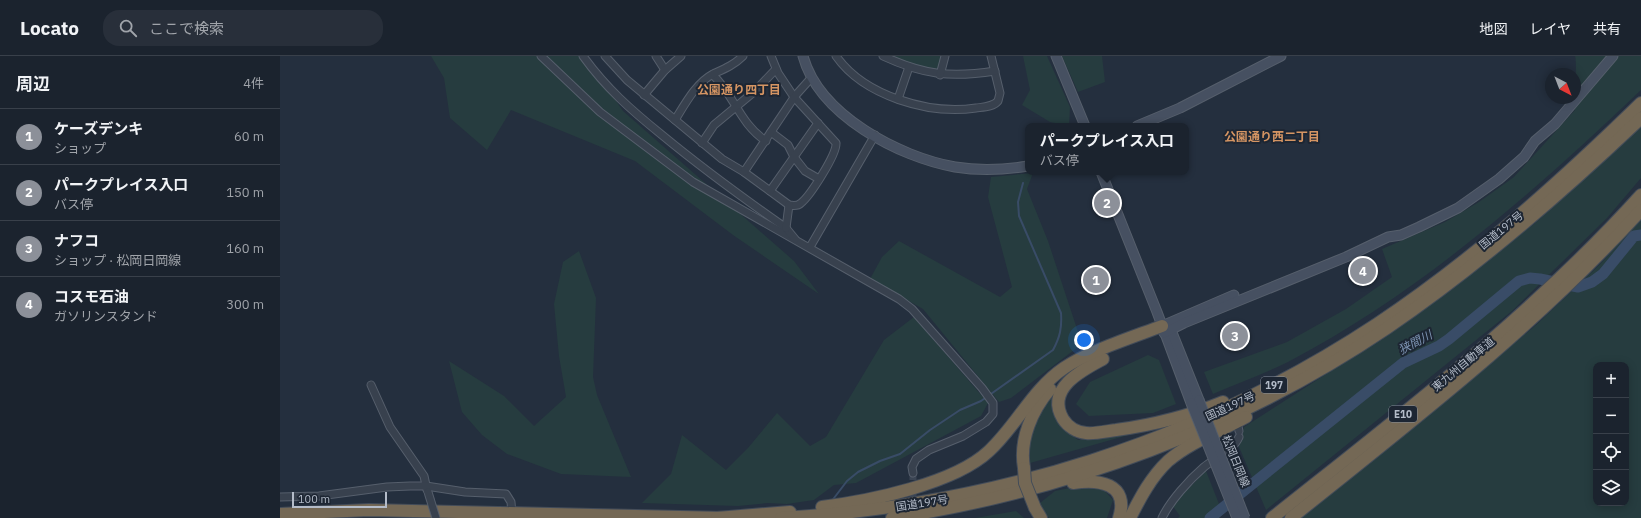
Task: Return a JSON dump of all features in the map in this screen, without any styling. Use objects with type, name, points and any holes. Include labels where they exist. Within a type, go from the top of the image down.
[{"type":"highway","name":"国道197号","points":[[781,518],[826,515],[923,503],[983,491],[1059,472],[1170,433],[1236,404],[1312,364],[1384,319],[1462,262],[1527,209],[1585,157],[1641,103]]},
{"type":"highway","name":"国道197号","points":[[892,518],[938,511],[1045,485],[1127,459],[1238,413],[1313,374],[1385,329],[1461,274],[1590,166],[1641,118]]},
{"type":"highway","name":"東九州自動車道","points":[[1291,518],[1442,397],[1535,310],[1588,252],[1638,203]]},
{"type":"highway","name":"東九州自動車道","points":[[1272,518],[1535,310]]},
{"type":"highway","points":[[1166,328],[1075,374],[1066,384],[1060,395],[1059,408],[1064,419],[1078,431],[1095,433],[1143,426],[1214,406],[1273,379],[1355,333],[1384,319]]},
{"type":"highway","points":[[717,518],[792,512],[844,504],[896,493],[955,473],[989,451],[1030,399],[1065,368],[1081,359],[1166,328]]},
{"type":"highway","points":[[1036,514],[1022,491],[1021,470],[1022,451],[1027,430],[1034,413],[1044,396],[1055,384],[1069,373],[1103,359]]},
{"type":"highway","points":[[1130,518],[1150,483],[1167,462],[1181,452],[1238,430],[1276,400],[1313,374]]},
{"type":"highway","points":[[1021,470],[1017,454],[1022,429],[1038,392]]},
{"type":"highway","points":[[938,511],[977,507],[1071,483],[1091,481],[1104,482],[1120,497],[1121,504],[1119,518]]},
{"type":"highway","points":[[280,514],[369,510],[730,518]]},
{"type":"highway","points":[[280,517],[366,513],[547,518]]},
{"type":"street","points":[[541,56],[600,112],[693,182],[899,298],[912,309],[982,388],[993,403],[993,414],[986,422],[964,436],[929,450],[916,459],[912,467],[912,473]]},
{"type":"street","points":[[583,56],[611,92],[650,126],[707,173],[786,228],[798,241]]},
{"type":"street","points":[[605,56],[627,80],[644,95],[722,159],[744,172],[789,205],[797,206],[802,202],[819,180],[836,148],[833,138],[794,96],[776,69],[771,56]]},
{"type":"street","points":[[656,56],[665,70]]},
{"type":"street","points":[[644,95],[665,70],[681,56]]},
{"type":"street","points":[[675,120],[687,100],[713,74],[729,67],[743,56]]},
{"type":"street","points":[[803,56],[812,77],[839,110],[852,122],[910,154],[954,167],[984,170],[1025,166]]},
{"type":"street","points":[[836,56],[848,72],[869,87],[898,99],[937,109],[968,109],[992,105],[998,102],[1000,97],[991,56]]},
{"type":"street","points":[[883,56],[892,58],[910,67],[940,74],[961,76],[995,71]]},
{"type":"street","points":[[940,74],[945,56]]},
{"type":"street","points":[[1056,56],[1084,123]]},
{"type":"street","points":[[1144,123],[1194,101],[1281,56]]},
{"type":"street","points":[[1166,328],[1268,282],[1388,237],[1460,200],[1491,178],[1536,140],[1548,125],[1579,95],[1613,56]]},
{"type":"street","points":[[898,99],[910,67]]},
{"type":"street","points":[[702,143],[714,125],[735,106],[755,91],[776,69]]},
{"type":"street","points":[[713,74],[725,88],[751,130],[766,141]]},
{"type":"street","points":[[744,172],[766,141],[794,96],[812,77]]},
{"type":"street","points":[[770,191],[818,123]]},
{"type":"street","points":[[771,132],[788,145],[794,157],[805,171],[819,180]]},
{"type":"street","points":[[810,247],[875,135]]},
{"type":"street","points":[[1102,175],[1166,328]]},
{"type":"street","points":[[1108,175],[1166,328]]},
{"type":"street","points":[[786,228],[789,205]]},
{"type":"street","name":"松岡日岡線","points":[[1166,328],[1195,402],[1237,518]]},
{"type":"street","points":[[371,385],[390,427],[424,476],[436,518]]},
{"type":"street","name":"松岡日岡線","points":[[1195,402],[1245,518]]},
{"type":"street","points":[[1162,518],[1170,503],[1199,472],[1230,449],[1238,430]]},
{"type":"street","points":[[280,497],[319,496],[387,487],[506,494],[511,502],[512,514]]},
{"type":"green space","points":[[431,56],[585,56],[623,111],[794,261],[819,294],[733,235],[635,161],[511,110],[487,150],[450,118],[444,78]]},
{"type":"green space","points":[[895,56],[942,56],[939,73],[894,59]]},
{"type":"green space","points":[[1023,56],[1047,56],[1070,107],[1069,123],[1050,122],[1022,105],[1030,90]]},
{"type":"green space","points":[[1062,56],[1102,56],[1105,82],[1078,92]]},
{"type":"green space","points":[[1575,56],[1641,56],[1641,90],[1517,203],[1430,272],[1337,334],[1288,362],[1270,371],[1213,394],[1204,372],[1287,342],[1346,309],[1392,277],[1382,249],[1445,222],[1479,202],[1514,177],[1575,110],[1574,104],[1581,104],[1581,68],[1576,68]]},
{"type":"green space","points":[[1641,126],[1641,178],[1607,218],[1512,311],[1266,510],[1239,447],[1244,427],[1393,331],[1534,224]]},
{"type":"green space","points":[[1025,174],[1025,175],[1032,175],[1027,189],[1048,241],[1082,344],[1011,398],[999,402],[923,309],[870,279],[882,257],[899,241],[1000,297],[1012,287],[988,197],[991,177]]},
{"type":"green space","points":[[1641,219],[1641,518],[1301,518],[1368,465],[1536,325],[1599,265]]},
{"type":"green space","points":[[579,251],[596,298],[593,377],[597,395],[631,477],[561,474],[507,454],[482,435],[462,412],[449,361],[504,396],[534,426],[566,397],[559,356],[554,304],[563,262]]},
{"type":"green space","points":[[914,317],[988,403],[981,416],[856,483],[834,485],[814,500],[787,504],[768,503],[738,506],[642,503],[671,474],[682,435],[726,470],[748,448],[777,413],[810,446],[826,437],[884,340]]},
{"type":"green space","points":[[1148,355],[1159,360],[1176,404],[1153,413],[1089,416],[1076,404],[1090,382]]},
{"type":"green space","points":[[1057,387],[1056,409],[1061,427],[1078,440],[1146,430],[1030,463],[1030,438],[1040,411]]},
{"type":"green space","points":[[1206,471],[1223,514],[1219,518],[1178,518],[1180,516],[1172,505]]},
{"type":"green space","points":[[1085,485],[1103,489],[1113,500],[1107,518],[1049,518],[1040,508],[1040,503],[1055,491]]},
{"type":"green space","points":[[1016,511],[1024,518],[975,518]]},
{"type":"waterway","points":[[831,502],[847,481],[858,472],[880,461],[900,454],[930,430],[960,410],[981,401],[1053,350],[1060,332],[1061,313],[1019,216],[1018,202],[1023,183]]},
{"type":"waterway","name":"狭間川","points":[[1210,518],[1403,363],[1439,346],[1449,339],[1519,281],[1530,278],[1540,279],[1578,287],[1592,282],[1603,274],[1634,236],[1641,235]]},
{"type":"tunnel","points":[[913,473],[913,506]]},
{"type":"place","name":"パークプレイス入口","points":[[1107,203]]},
{"type":"place","name":"コスモ石油","points":[[1363,271]]},
{"type":"place","name":"ケーズデンキ","points":[[1096,280]]},
{"type":"place","name":"ナフコ","points":[[1235,336]]},
{"type":"district","name":"公園通り四丁目","points":[[739,89]]},
{"type":"district","name":"公園通り西二丁目","points":[[1272,136]]}]
